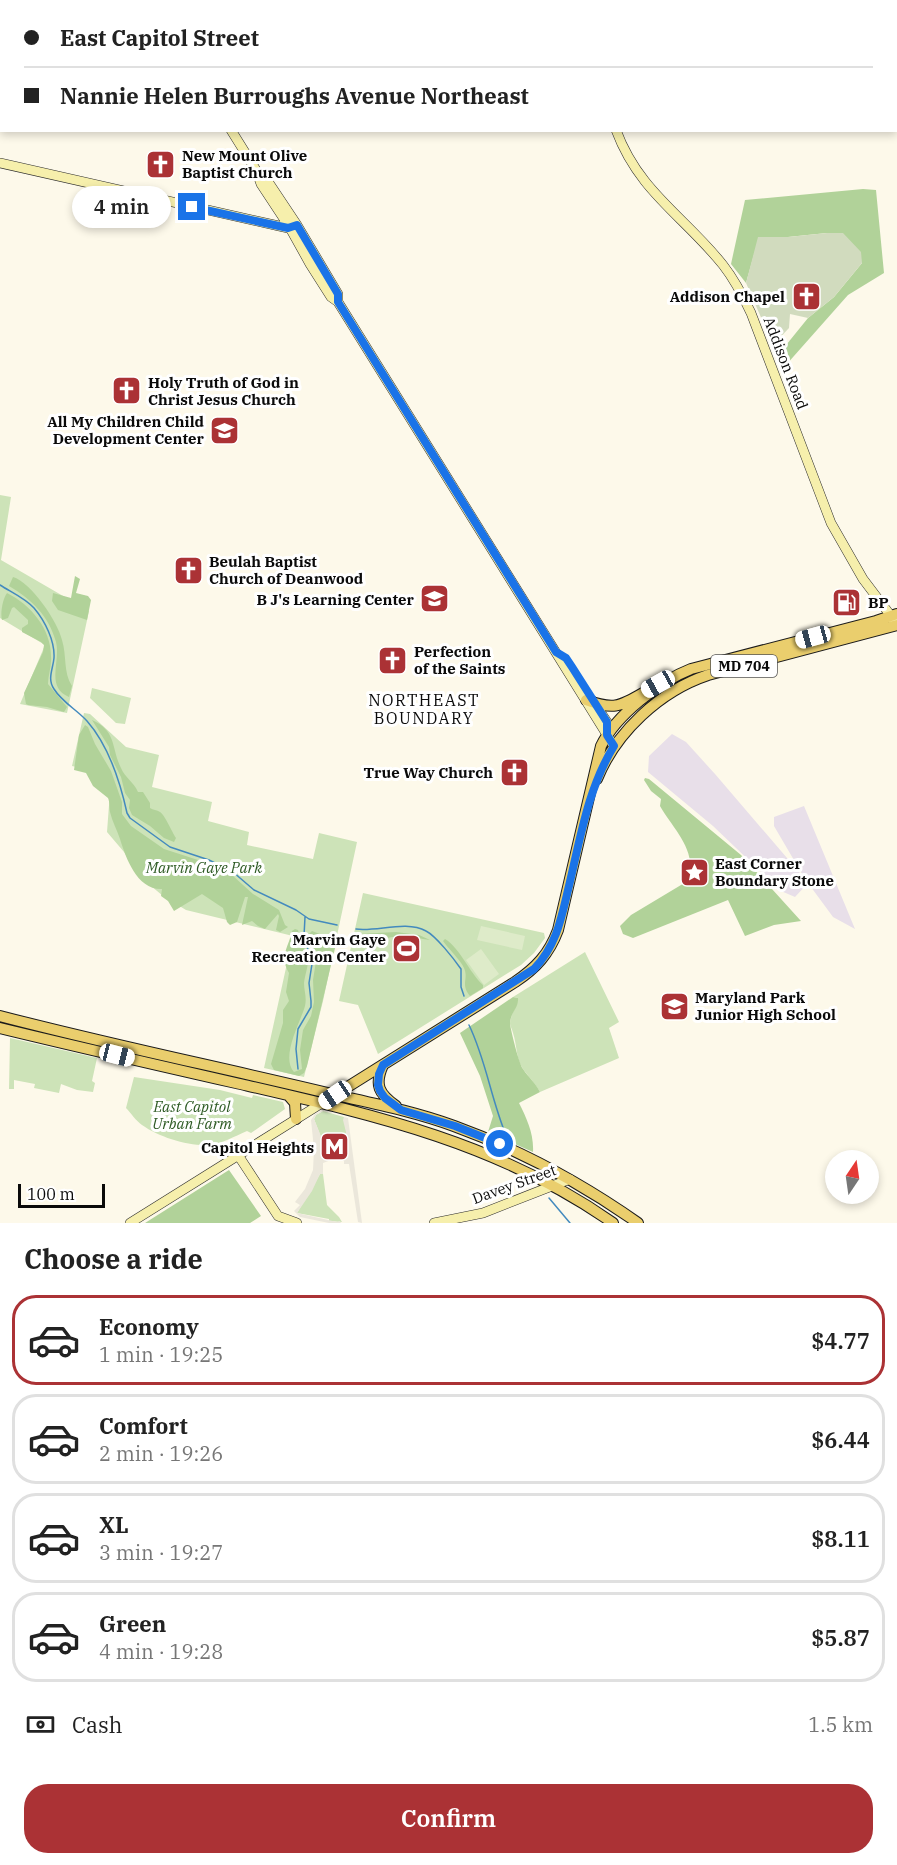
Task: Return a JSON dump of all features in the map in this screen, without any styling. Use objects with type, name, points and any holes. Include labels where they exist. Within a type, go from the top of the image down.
[{"type":"main road","points":[[130,1223],[534,969],[553,943],[558,930],[597,759],[607,735],[607,722],[591,702],[566,658],[556,652],[338,302],[326,289],[293,226],[261,184],[256,170],[232,132]]},
{"type":"main road","name":"Addison Road","points":[[617,132],[629,159],[648,188],[705,245],[736,284],[751,313],[831,523],[862,579],[895,620]]},
{"type":"main road","points":[[0,163],[293,226]]},
{"type":"main road","name":"MD 704","points":[[607,735],[621,718],[667,680],[708,663],[895,620]]},
{"type":"main road","name":"MD 704","points":[[614,746],[628,729],[656,704],[690,682],[895,620]]},
{"type":"main road","points":[[591,702],[611,707],[620,706],[667,680]]},
{"type":"main road","points":[[589,801],[601,770],[614,746],[607,735]]},
{"type":"main road","points":[[0,1016],[401,1110],[477,1135],[570,1179],[638,1223]]},
{"type":"main road","points":[[0,1028],[388,1119],[457,1142],[504,1161],[551,1185],[614,1223]]},
{"type":"main road","points":[[383,1065],[379,1074],[380,1091],[385,1098],[401,1110]]},
{"type":"main road","points":[[290,1096],[295,1103],[296,1119]]},
{"type":"main road","points":[[238,1155],[280,1220],[297,1223]]},
{"type":"main road","name":"Davey Street","points":[[434,1223],[483,1213],[570,1179]]},
{"type":"shaded area","points":[[672,734],[686,742],[805,879],[774,826],[774,817],[804,806],[855,929],[833,917],[808,883],[795,897],[781,891],[713,826],[648,772],[649,756]]},
{"type":"shaded area","points":[[325,1109],[336,1111],[323,1111],[314,1119],[323,1141],[345,1138],[343,1120],[344,1117],[348,1118],[362,1223],[358,1222],[349,1164],[344,1164],[339,1157],[323,1163],[323,1174],[320,1174],[297,1213],[341,1223],[300,1217],[294,1211],[300,1205],[295,1202],[305,1189],[313,1170],[314,1149],[311,1120],[315,1114]]},
{"type":"green space","points":[[863,189],[876,190],[884,273],[848,295],[786,365],[780,362],[778,355],[808,318],[834,297],[862,263],[827,233],[759,237],[746,283],[731,264],[745,200]]},
{"type":"green space","points":[[843,233],[861,252],[862,263],[834,297],[808,318],[790,314],[789,328],[773,345],[746,283],[758,237]]},
{"type":"green space","points":[[0,495],[11,497],[1,560],[89,611],[67,713],[20,704],[45,645],[0,618]]},
{"type":"green space","points":[[75,576],[80,579],[76,593],[88,596],[91,600],[87,620],[58,610],[52,601],[53,593],[71,598]]},
{"type":"green space","points":[[13,577],[28,586],[55,623],[63,646],[67,675],[72,686],[69,697],[62,693],[56,680],[57,649],[49,624],[38,609],[9,586]]},
{"type":"green space","points":[[7,593],[31,611],[48,636],[51,663],[48,684],[67,707],[64,712],[26,704],[24,693],[44,645],[22,632],[28,620],[14,607],[8,618],[2,620],[2,606]]},
{"type":"green space","points":[[92,688],[131,698],[125,724],[116,723],[90,698]]},
{"type":"green space","name":"Marvin Gaye Park","points":[[84,713],[90,714],[126,747],[159,755],[152,787],[212,802],[208,821],[249,832],[247,845],[313,859],[319,833],[357,842],[323,1001],[304,1077],[264,1068],[293,936],[186,910],[163,896],[138,875],[124,852],[107,832],[110,792],[94,771],[72,766]]},
{"type":"green space","points":[[92,720],[106,729],[123,771],[138,792],[143,792],[150,803],[150,808],[164,816],[176,838],[174,842],[164,838],[132,815],[129,808],[130,800],[125,793],[109,747]]},
{"type":"green space","points":[[85,725],[111,771],[122,802],[122,814],[131,826],[164,849],[209,864],[215,870],[232,875],[253,894],[279,910],[288,927],[280,932],[276,930],[278,914],[265,929],[252,921],[242,925],[248,897],[245,897],[237,922],[230,925],[223,908],[202,894],[174,911],[168,901],[161,896],[162,889],[153,888],[139,879],[126,855],[111,815],[108,798],[93,786],[86,773],[74,770],[79,735]]},
{"type":"green space","points":[[645,778],[741,855],[801,921],[774,925],[745,936],[728,900],[633,938],[623,934],[620,926],[631,915],[686,882],[690,872],[688,852],[684,842],[660,806],[661,799],[651,791]]},
{"type":"green space","points":[[363,893],[544,933],[545,938],[521,965],[378,1054],[358,1005],[339,1001]]},
{"type":"green space","points":[[481,926],[525,936],[522,950],[477,940]]},
{"type":"green space","points":[[298,930],[308,965],[304,983],[305,1006],[290,1048],[290,1065],[294,1072],[302,1069],[300,1050],[303,1030],[311,1016],[314,1002],[313,980],[316,961],[309,943],[309,934],[312,931],[335,940],[336,944],[307,1066],[304,1073],[299,1076],[274,1070],[271,1064],[283,1023],[283,1010],[289,1001],[286,992],[289,973],[284,957],[292,931]]},
{"type":"green space","points":[[396,932],[419,935],[430,940],[409,936],[371,941],[355,938],[358,934]]},
{"type":"green space","points":[[445,939],[455,948],[483,985],[483,988],[470,996],[465,985],[464,968],[443,941]]},
{"type":"green space","points":[[481,949],[499,974],[484,985],[466,960]]},
{"type":"green space","points":[[585,952],[619,1022],[609,1028],[619,1058],[540,1092],[519,1061],[510,1024],[518,998],[513,997]]},
{"type":"green space","points":[[513,997],[518,998],[510,1024],[517,1054],[523,1069],[540,1092],[519,1103],[531,1133],[533,1152],[488,1132],[493,1116],[480,1076],[460,1033]]},
{"type":"green space","points":[[10,1038],[97,1058],[92,1081],[95,1083],[93,1092],[77,1090],[61,1084],[59,1093],[34,1088],[35,1084],[14,1080],[14,1089],[9,1089]]},
{"type":"green space","name":"East Capitol Urban Farm","points":[[134,1077],[220,1090],[252,1098],[253,1095],[283,1102],[285,1109],[251,1133],[247,1131],[213,1144],[200,1145],[182,1142],[149,1129],[126,1108]]},
{"type":"green space","points":[[323,1111],[344,1117],[347,1136],[322,1140],[314,1119]]},
{"type":"green space","points":[[229,1170],[261,1216],[250,1223],[145,1223]]},
{"type":"green space","points":[[320,1174],[323,1174],[327,1205],[342,1222],[297,1213]]},
{"type":"waterway","points":[[0,585],[30,604],[45,625],[54,652],[52,685],[57,694],[87,721],[102,741],[113,764],[130,818],[170,847],[209,860],[233,872],[254,890],[296,910],[309,919],[337,925]]},
{"type":"waterway","points":[[298,1069],[296,1049],[298,1029],[311,1007],[309,983],[312,964],[304,936],[305,917]]},
{"type":"waterway","points":[[356,929],[410,926],[426,931],[440,943],[461,969],[461,987],[464,996]]},
{"type":"waterway","points":[[469,1025],[480,1052],[506,1135]]},
{"type":"waterway","points":[[549,1198],[570,1223]]},
{"type":"place","name":"New Mount Olive Baptist Church","points":[[161,164]]},
{"type":"place","name":"Addison Chapel","points":[[806,296]]},
{"type":"place","name":"Holy Truth of God in Christ Jesus Church","points":[[127,391]]},
{"type":"place","name":"All My Children Child Development Center","points":[[225,430]]},
{"type":"place","name":"Beulah Baptist Church of Deanwood","points":[[188,570]]},
{"type":"place","name":"B J's Learning Center","points":[[435,599]]},
{"type":"place","name":"BP","points":[[847,602]]},
{"type":"place","name":"Perfection of the Saints","points":[[393,660]]},
{"type":"place","name":"True Way Church","points":[[514,772]]},
{"type":"place","name":"East Corner Boundary Stone","points":[[694,872]]},
{"type":"place","name":"Marvin Gaye Recreation Center","points":[[407,948]]},
{"type":"place","name":"Maryland Park Junior High School","points":[[674,1006]]},
{"type":"place","name":"Capitol Heights","points":[[335,1147]]},
{"type":"district","name":"NORTHEAST BOUNDARY","points":[[424,709]]},
{"type":"route","points":[[192,207],[288,228],[297,225],[338,294],[338,302],[556,652],[566,658],[607,722],[607,735],[614,746],[596,781],[589,801],[558,930],[548,952],[534,969],[383,1065],[379,1074],[380,1091],[385,1098],[401,1110],[455,1126],[500,1144]]}]
